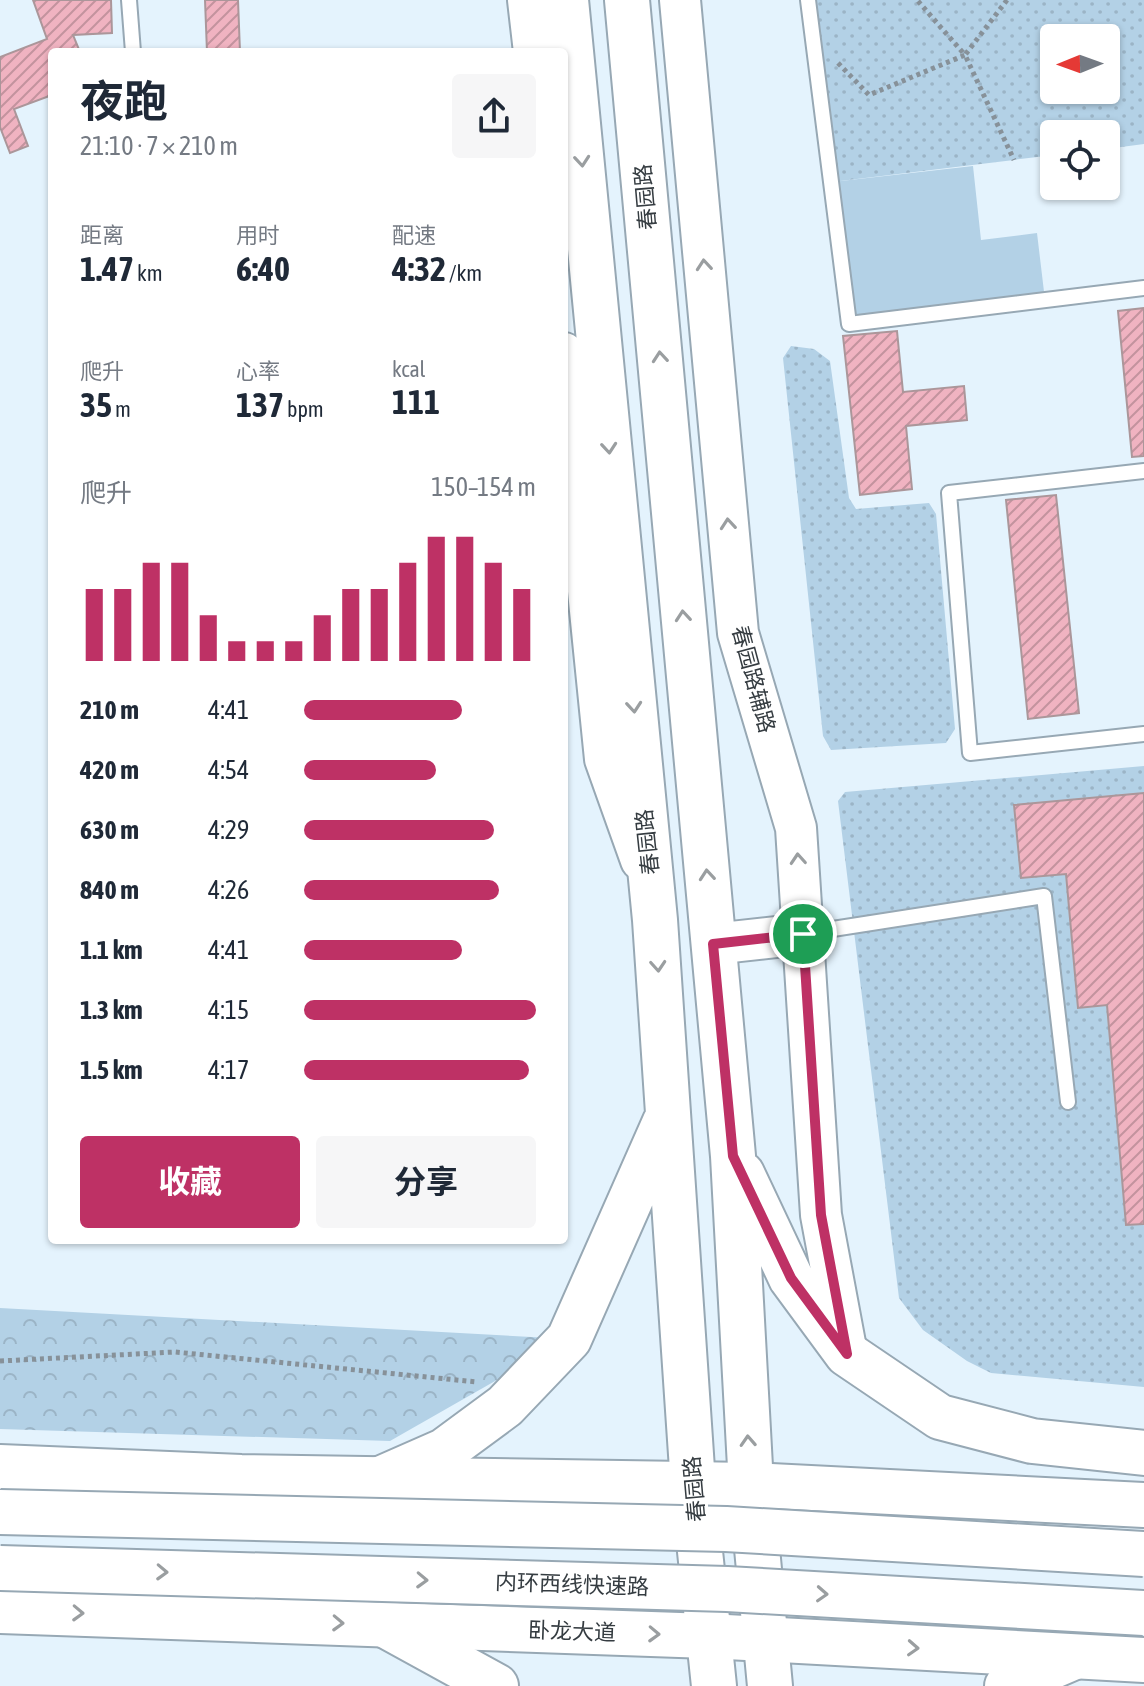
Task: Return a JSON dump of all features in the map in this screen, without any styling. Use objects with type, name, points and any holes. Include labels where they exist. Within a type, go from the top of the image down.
[{"type":"main road","name":"春园路","points":[[566,0],[567,48]]},
{"type":"main road","name":"春园路","points":[[627,0],[733,1156],[751,1485],[770,1686]]},
{"type":"main road","name":"春园路","points":[[568,93],[574,373],[652,893],[693,1484],[714,1686]]},
{"type":"main road","points":[[378,1480],[444,1451],[505,1406],[569,1339],[667,1117]]},
{"type":"main road","points":[[733,1156],[791,1278],[847,1354],[940,1417],[1032,1441],[1144,1453]]},
{"type":"main road","points":[[0,1467],[378,1480],[751,1485],[1144,1505]]},
{"type":"main road","points":[[0,1512],[726,1529],[1144,1554]]},
{"type":"main road","name":"内环西线快速路","points":[[0,1568],[727,1589],[1144,1613]]},
{"type":"main road","name":"卧龙大道","points":[[0,1611],[708,1636],[1144,1660]]},
{"type":"main road","points":[[383,1624],[496,1686]]},
{"type":"main road","points":[[1007,1686],[1072,1658]]},
{"type":"street","points":[[528,0],[534,48]]},
{"type":"street","name":"春园路辅路","points":[[680,0],[738,633],[796,828],[821,1215],[847,1354]]},
{"type":"street","points":[[713,944],[803,934]]},
{"type":"lane","points":[[129,0],[133,48]]},
{"type":"lane","points":[[808,0],[849,324],[1144,288]]},
{"type":"lane","points":[[1144,471],[949,493],[970,753],[1144,734]]},
{"type":"lane","points":[[803,934],[1044,896],[1068,1102]]},
{"type":"path","points":[[917,0],[965,55],[1014,160]]},
{"type":"path","points":[[813,36],[869,95],[965,55],[1007,0]]},
{"type":"path","points":[[0,1361],[175,1352],[524,1387]]},
{"type":"green space","points":[[808,0],[1144,0],[1144,144],[1120,147],[1120,120],[1040,120],[1040,157],[832,182]]},
{"type":"green space","points":[[973,166],[981,240],[1037,233],[1045,300],[849,324],[832,182]]},
{"type":"green space","points":[[791,346],[814,349],[830,361],[849,498],[856,509],[929,503],[936,514],[955,729],[946,743],[831,750],[823,736],[783,358]]},
{"type":"green space","points":[[1144,766],[1144,1387],[991,1373],[967,1361],[923,1330],[899,1298],[838,801],[845,792]]},
{"type":"green space","points":[[0,1308],[569,1339],[390,1441],[0,1429]]},
{"type":"building","points":[[33,0],[111,0],[112,33],[73,35],[78,48],[48,48],[48,96],[14,109],[28,146],[10,153],[0,127],[0,57],[47,39]]},
{"type":"building","points":[[205,0],[238,0],[240,48],[207,48]]},
{"type":"building","points":[[1144,308],[1144,456],[1132,457],[1118,311]]},
{"type":"building","points":[[897,331],[903,392],[964,386],[967,420],[906,426],[912,489],[860,495],[843,336]]},
{"type":"building","points":[[1056,495],[1079,713],[1028,719],[1006,500]]},
{"type":"building","points":[[1144,793],[1144,1224],[1126,1225],[1107,1005],[1078,1008],[1066,874],[1021,878],[1014,805]]},
{"type":"route","points":[[803,934],[821,1215],[847,1354],[791,1278],[733,1156],[713,944],[803,934]]}]
